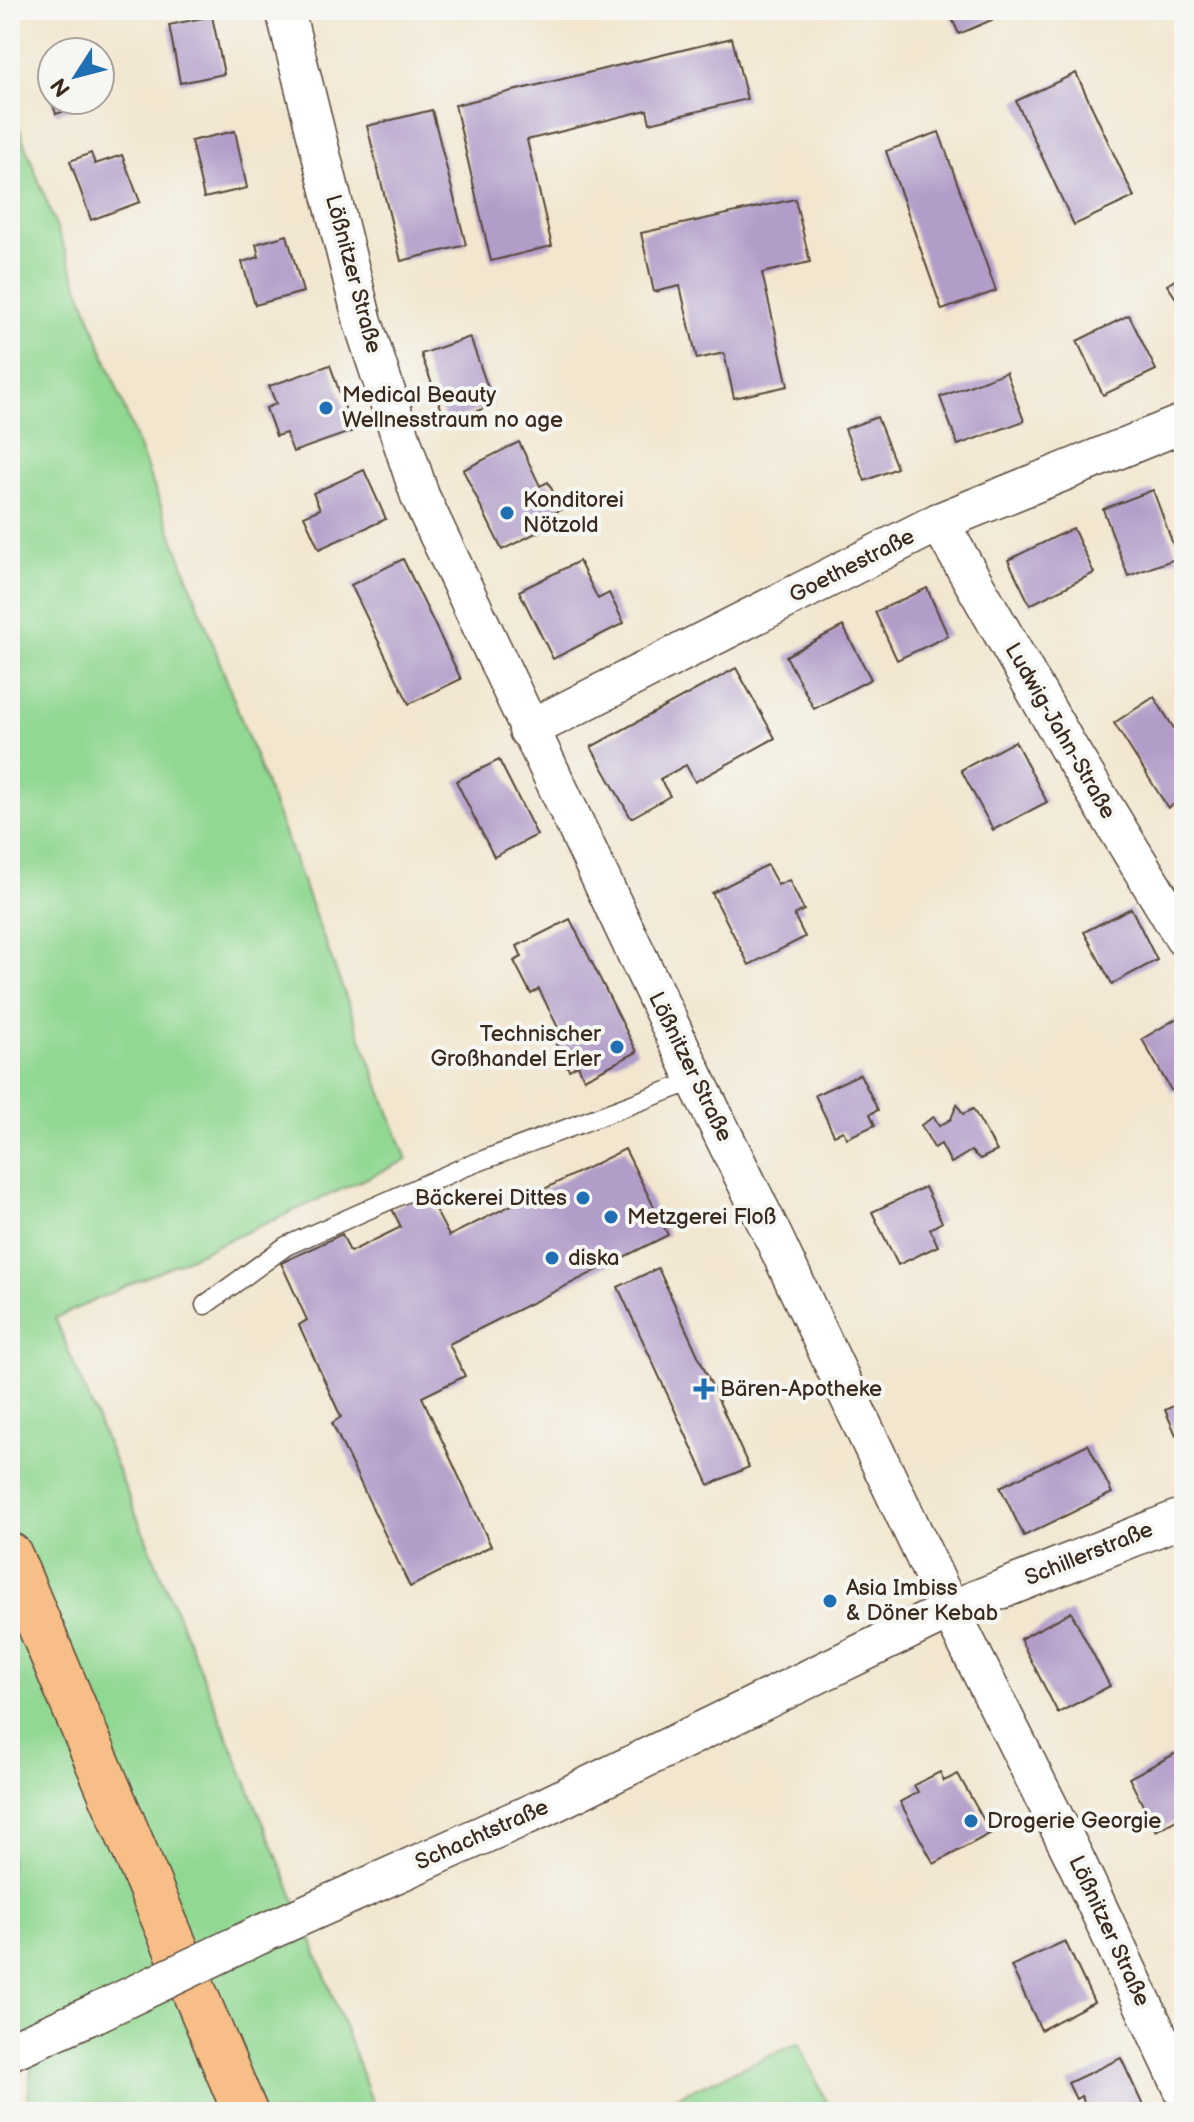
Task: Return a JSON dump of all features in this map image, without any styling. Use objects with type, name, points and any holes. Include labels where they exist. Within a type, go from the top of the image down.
[{"type":"main road","points":[[10,1555],[245,2112]]},
{"type":"street","name":"Lößnitzer Straße","points":[[285,10],[363,322],[420,496],[528,730],[950,1610],[1076,1861],[1184,2091]]},
{"type":"street","name":"Goethestraße","points":[[528,730],[939,522],[1184,423]]},
{"type":"street","name":"Ludwig-Jahn-Straße","points":[[939,522],[1069,749],[1184,938]]},
{"type":"street","name":"Schillerstraße","points":[[950,1610],[1184,1517]]},
{"type":"street","name":"Schachtstraße","points":[[10,2051],[545,1807],[950,1610]]},
{"type":"lane","points":[[205,1305],[286,1246],[462,1168],[696,1080]]},
{"type":"green space","points":[[10,104],[407,1160],[55,1318],[312,1941],[376,2112],[27,2112],[31,2069],[10,2021]]},
{"type":"green space","points":[[799,2043],[831,2112],[641,2112]]},
{"type":"building","points":[[948,10],[1015,10],[959,34]]},
{"type":"building","points":[[212,16],[224,74],[180,83],[169,25]]},
{"type":"building","points":[[732,38],[747,99],[650,123],[647,110],[527,140],[552,246],[491,261],[455,105]]},
{"type":"building","points":[[1076,73],[1134,197],[1074,225],[1016,101]]},
{"type":"building","points":[[432,110],[466,245],[401,261],[367,126]]},
{"type":"building","points":[[235,131],[247,188],[204,198],[191,141]]},
{"type":"building","points":[[939,132],[996,291],[942,310],[886,151]]},
{"type":"building","points":[[91,153],[95,164],[122,155],[140,202],[91,220],[70,161]]},
{"type":"building","points":[[795,199],[810,262],[762,273],[788,386],[734,398],[724,353],[697,359],[680,286],[654,292],[641,233]]},
{"type":"building","points":[[287,235],[303,292],[255,305],[242,262],[259,257],[256,244]]},
{"type":"building","points":[[1184,274],[1184,310],[1167,285]]},
{"type":"building","points":[[1129,315],[1156,370],[1103,395],[1077,341]]},
{"type":"building","points":[[470,337],[494,405],[446,422],[421,354]]},
{"type":"building","points":[[330,365],[353,431],[293,452],[286,433],[276,436],[266,408],[276,404],[269,386]]},
{"type":"building","points":[[1006,372],[1024,421],[958,445],[940,397]]},
{"type":"building","points":[[877,417],[897,468],[865,481],[845,429]]},
{"type":"building","points":[[519,442],[540,486],[548,482],[562,509],[554,513],[558,522],[502,550],[463,470]]},
{"type":"building","points":[[364,470],[386,519],[319,549],[304,516],[320,509],[313,493]]},
{"type":"building","points":[[1153,490],[1178,558],[1128,576],[1103,509]]},
{"type":"building","points":[[1073,528],[1094,573],[1030,605],[1008,560]]},
{"type":"building","points":[[403,559],[461,679],[409,704],[351,585]]},
{"type":"building","points":[[579,561],[598,599],[609,593],[624,623],[553,659],[519,591]]},
{"type":"building","points":[[927,588],[948,636],[897,660],[875,612]]},
{"type":"building","points":[[843,626],[871,679],[814,709],[786,656]]},
{"type":"building","points":[[736,668],[775,738],[695,782],[686,765],[660,779],[670,796],[631,818],[591,747]]},
{"type":"building","points":[[1154,697],[1184,744],[1184,798],[1168,808],[1114,723]]},
{"type":"building","points":[[1015,741],[1047,802],[993,830],[961,770]]},
{"type":"building","points":[[499,760],[537,835],[494,857],[456,781]]},
{"type":"building","points":[[767,865],[778,885],[789,880],[804,910],[794,915],[805,937],[749,965],[712,893]]},
{"type":"building","points":[[1131,908],[1157,960],[1112,984],[1084,932]]},
{"type":"building","points":[[570,919],[637,1052],[584,1079],[578,1065],[569,1070],[555,1042],[563,1038],[539,989],[531,994],[514,961],[522,957],[517,946]]},
{"type":"building","points":[[1181,1016],[1184,1022],[1184,1085],[1172,1092],[1142,1039]]},
{"type":"building","points":[[860,1074],[878,1110],[870,1114],[875,1125],[847,1138],[843,1131],[834,1135],[815,1095]]},
{"type":"building","points":[[957,1104],[963,1114],[973,1109],[997,1151],[980,1159],[971,1151],[951,1163],[941,1144],[934,1148],[921,1125],[934,1117],[939,1126],[951,1119]]},
{"type":"building","points":[[625,1149],[668,1235],[449,1344],[465,1376],[422,1397],[491,1546],[410,1587],[332,1423],[341,1417],[299,1325],[307,1320],[281,1263],[342,1234],[350,1252],[401,1227],[392,1209],[426,1192],[449,1236]]},
{"type":"building","points":[[925,1187],[942,1222],[930,1229],[938,1246],[898,1265],[872,1212]]},
{"type":"building","points":[[658,1268],[749,1467],[709,1485],[618,1287]]},
{"type":"building","points":[[1184,1401],[1184,1434],[1176,1435],[1165,1410]]},
{"type":"building","points":[[1088,1444],[1112,1493],[1024,1536],[1000,1487]]},
{"type":"building","points":[[1071,1612],[1110,1686],[1058,1713],[1020,1639]]},
{"type":"building","points":[[1184,1749],[1184,1816],[1156,1831],[1129,1778]]},
{"type":"building","points":[[940,1772],[944,1781],[958,1774],[991,1833],[934,1864],[900,1802],[918,1792],[914,1785]]},
{"type":"building","points":[[1065,1941],[1094,2002],[1041,2030],[1011,1966]]},
{"type":"building","points":[[1121,2058],[1146,2112],[1089,2112],[1081,2096],[1076,2099],[1068,2083]]},
{"type":"place","name":"Medical Beauty Wellnesstraum no age","points":[[326,408]]},
{"type":"place","name":"Konditorei Nötzold","points":[[507,513]]},
{"type":"place","name":"Technischer Großhandel Erler","points":[[617,1047]]},
{"type":"place","name":"Bäckerei Dittes","points":[[583,1198]]},
{"type":"place","name":"Metzgerei Floß","points":[[611,1217]]},
{"type":"place","name":"diska","points":[[552,1258]]},
{"type":"place","name":"Bären-Apotheke","points":[[704,1389]]},
{"type":"place","name":"Asia Imbiss & Döner Kebab","points":[[830,1601]]},
{"type":"place","name":"Drogerie Georgie","points":[[971,1821]]}]
